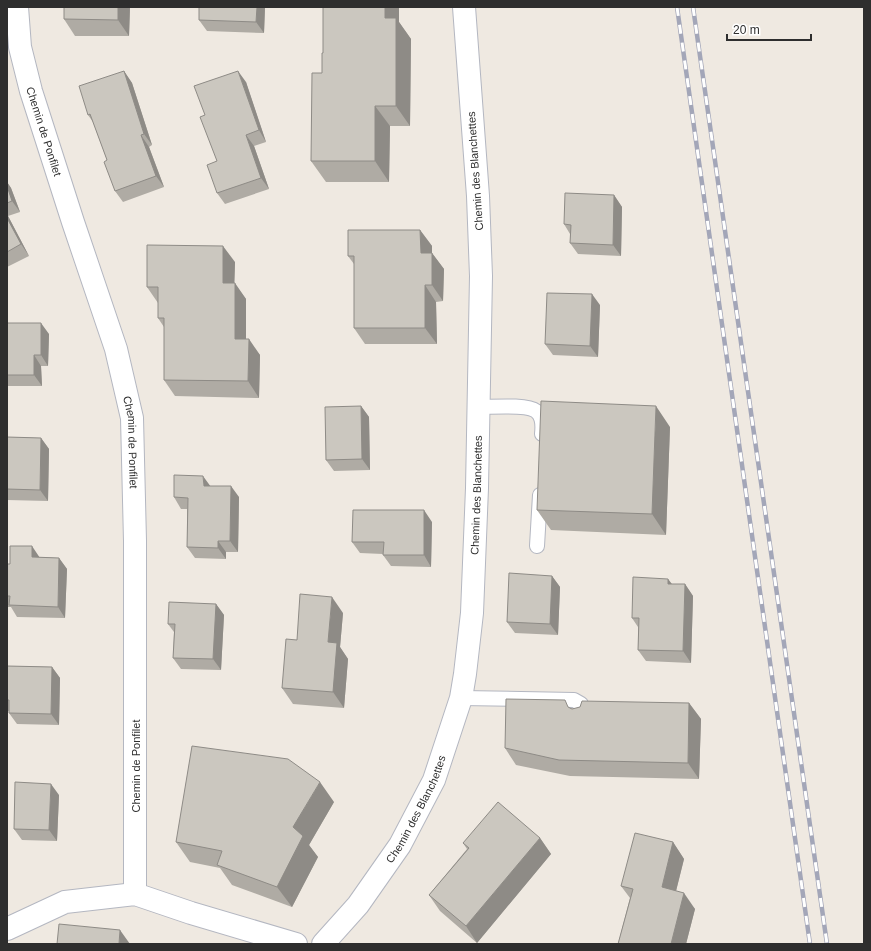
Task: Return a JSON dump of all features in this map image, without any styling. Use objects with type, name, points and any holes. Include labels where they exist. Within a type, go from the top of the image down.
[{"type":"street","name":"Chemin de Ponfilet","points":[[17,7],[20,47],[31,91],[116,349],[132,418],[135,549],[135,894]]},
{"type":"street","name":"Chemin des Blanchettes","points":[[323,944],[358,905],[400,845],[434,780],[461,698],[465,674],[472,614],[480,407],[481,276],[478,196],[464,7]]},
{"type":"street","points":[[7,929],[65,902],[135,894],[191,913],[296,944]]},
{"type":"lane","points":[[480,407],[527,407],[535,411],[541,417],[543,424],[542,447]]},
{"type":"lane","points":[[537,546],[540,485]]},
{"type":"lane","points":[[461,698],[574,700],[581,704],[585,717]]},
{"type":"building","points":[[64,7],[118,7],[118,20],[64,19]]},
{"type":"building","points":[[199,7],[257,7],[256,22],[199,20]]},
{"type":"building","points":[[323,7],[385,7],[385,18],[396,18],[396,106],[375,106],[375,161],[311,161],[312,73],[322,73]]},
{"type":"building","points":[[124,71],[144,134],[141,135],[156,176],[115,191],[104,162],[107,160],[90,114],[88,115],[79,86]]},
{"type":"building","points":[[238,71],[259,130],[246,135],[261,178],[217,193],[207,165],[217,161],[200,117],[205,115],[194,86]]},
{"type":"building","points":[[7,186],[12,201],[7,203]]},
{"type":"building","points":[[565,193],[614,195],[613,245],[570,243],[571,225],[564,224]]},
{"type":"building","points":[[7,218],[21,244],[7,252]]},
{"type":"building","points":[[348,230],[420,230],[421,253],[432,253],[432,285],[425,285],[425,328],[354,328],[354,256],[348,256]]},
{"type":"building","points":[[147,245],[223,246],[223,283],[235,283],[235,339],[249,339],[248,381],[164,380],[164,318],[158,318],[158,287],[147,287]]},
{"type":"building","points":[[547,293],[592,294],[590,346],[545,344]]},
{"type":"building","points":[[7,323],[41,323],[41,355],[34,355],[34,375],[7,375]]},
{"type":"building","points":[[541,401],[656,406],[652,514],[537,510]]},
{"type":"building","points":[[361,406],[362,459],[326,460],[325,407]]},
{"type":"building","points":[[7,437],[41,438],[40,490],[7,489]]},
{"type":"building","points":[[174,475],[203,476],[204,486],[231,486],[230,541],[218,541],[218,548],[187,547],[188,498],[174,497]]},
{"type":"building","points":[[353,510],[424,510],[424,555],[383,555],[384,542],[352,542]]},
{"type":"building","points":[[10,546],[32,546],[32,557],[59,558],[58,607],[9,605],[10,596],[7,596],[7,564],[10,564]]},
{"type":"building","points":[[509,573],[552,576],[550,624],[507,622]]},
{"type":"building","points":[[633,577],[668,579],[668,584],[685,584],[683,651],[638,650],[639,618],[632,618]]},
{"type":"building","points":[[300,594],[332,597],[328,642],[337,643],[333,692],[282,688],[286,639],[297,640]]},
{"type":"building","points":[[169,602],[216,604],[213,659],[173,658],[175,624],[168,624]]},
{"type":"building","points":[[7,666],[52,667],[51,714],[9,713],[9,700],[7,700]]},
{"type":"building","points":[[506,699],[565,700],[568,707],[572,709],[580,707],[582,701],[689,703],[688,763],[559,760],[505,748]]},
{"type":"building","points":[[192,746],[288,759],[320,782],[293,827],[303,836],[277,887],[217,865],[222,851],[176,842]]},
{"type":"building","points":[[15,782],[51,784],[49,830],[14,829]]},
{"type":"building","points":[[498,802],[540,838],[466,926],[429,895],[469,848],[463,843]]},
{"type":"building","points":[[635,833],[673,842],[662,887],[684,893],[671,944],[618,944],[633,889],[621,886]]},
{"type":"building","points":[[59,924],[120,930],[119,944],[57,944]]},
{"type":"railway","points":[[677,7],[810,944]]},
{"type":"railway","points":[[693,7],[827,944]]}]
